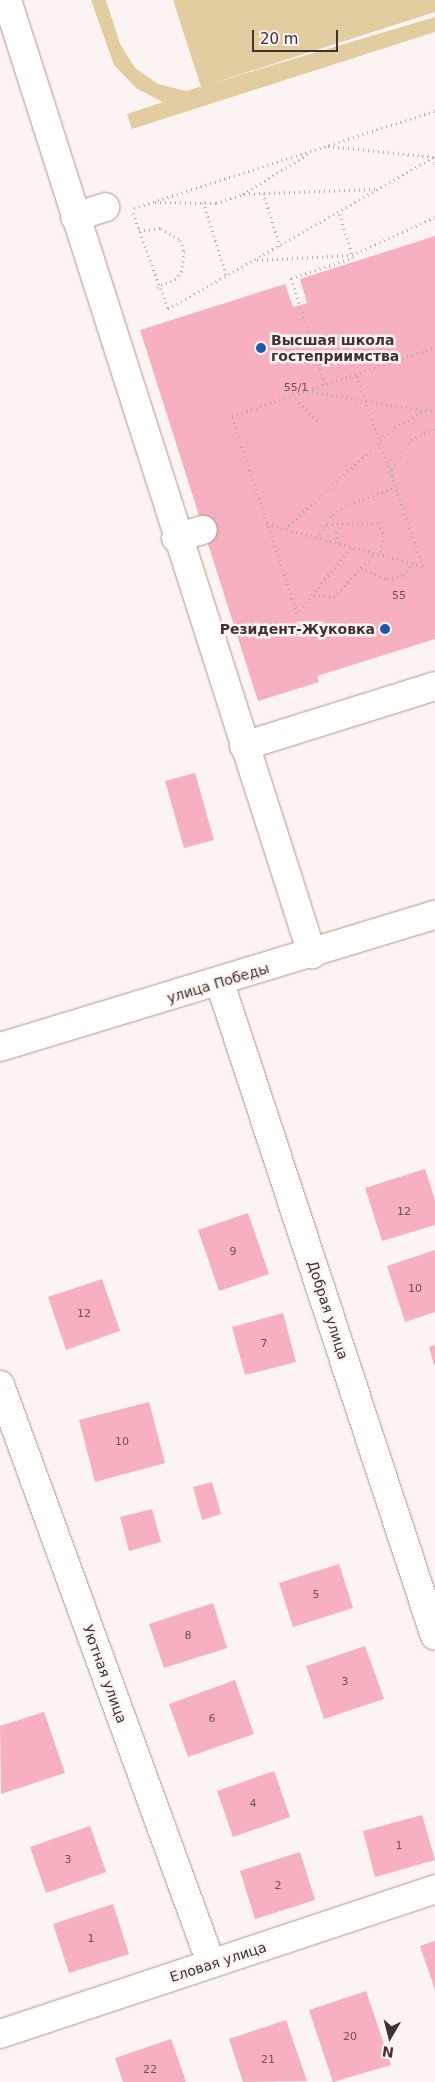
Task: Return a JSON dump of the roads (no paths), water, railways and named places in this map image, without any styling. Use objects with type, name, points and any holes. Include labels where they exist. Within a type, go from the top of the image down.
[{"type":"street","points":[[7,0],[176,538],[312,954]]},
{"type":"street","points":[[75,217],[105,207]]},
{"type":"street","points":[[176,538],[203,530]]},
{"type":"street","points":[[244,746],[435,686]]},
{"type":"street","name":"улица Победы","points":[[0,1047],[220,983],[435,915]]},
{"type":"street","name":"Добрая улица","points":[[220,983],[435,1636]]},
{"type":"street","name":"Уютная улица","points":[[0,1385],[211,1963]]},
{"type":"street","name":"Еловая улица","points":[[0,2034],[435,1889]]},
{"type":"place","name":"Высшая школа гостеприимства","points":[[261,348]]},
{"type":"place","name":"Резидент-Жуковка","points":[[385,629]]}]
